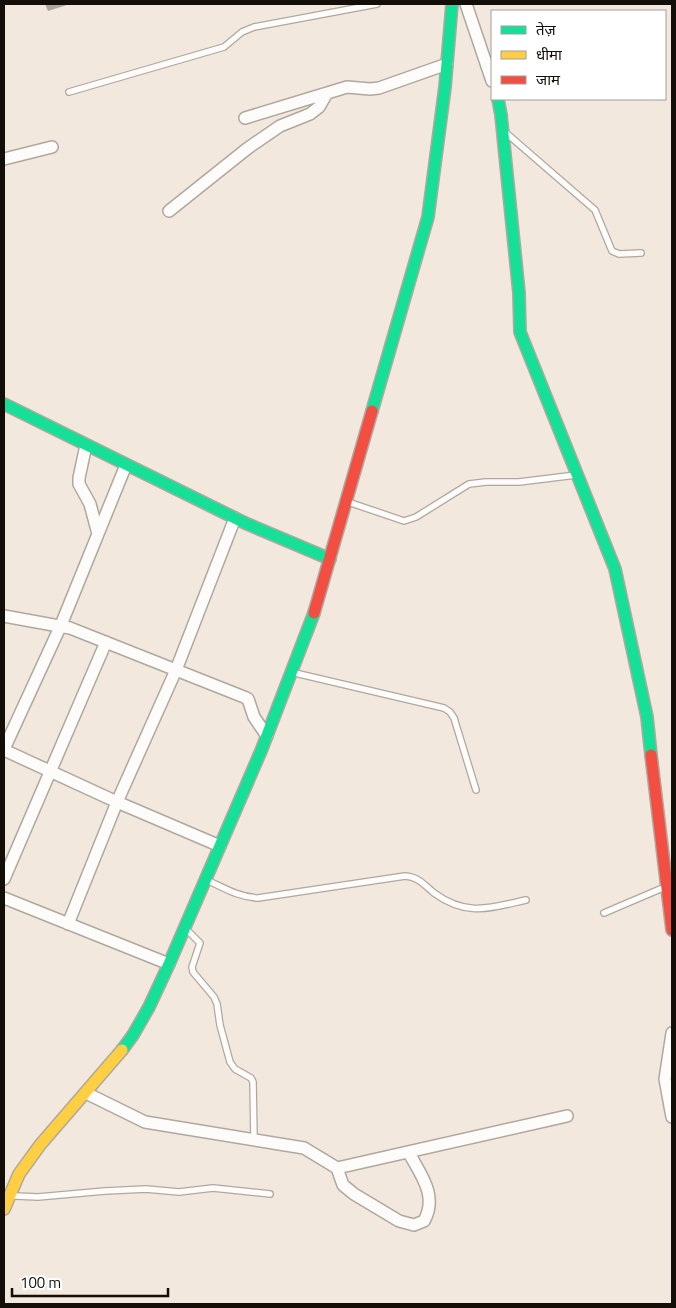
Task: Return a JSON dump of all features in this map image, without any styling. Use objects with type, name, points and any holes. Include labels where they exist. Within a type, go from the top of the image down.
[{"type":"main road","points":[[4,1209],[8,1195],[19,1174],[40,1146],[114,1060],[133,1034],[148,1007],[206,880],[292,672],[316,607],[428,217],[437,156],[452,4]]},
{"type":"main road","points":[[498,100],[519,293],[520,332],[615,569],[645,705],[672,930]]},
{"type":"main road","points":[[4,404],[235,518],[330,560]]},
{"type":"street","points":[[466,4],[491,78]]},
{"type":"street","points":[[245,118],[346,87],[379,88],[447,64]]},
{"type":"street","points":[[169,211],[248,148],[280,126],[310,114],[319,107],[327,93]]},
{"type":"street","points":[[4,159],[52,147]]},
{"type":"street","points":[[86,445],[79,484],[90,504],[98,534]]},
{"type":"street","points":[[126,464],[61,625],[4,750],[116,802],[220,846]]},
{"type":"street","points":[[68,924],[116,802],[176,670],[235,518]]},
{"type":"street","points":[[4,616],[61,625],[244,697],[248,699],[254,717],[267,736]]},
{"type":"street","points":[[4,879],[106,642]]},
{"type":"street","points":[[4,898],[169,964]]},
{"type":"street","points":[[672,1033],[665,1079],[672,1117]]},
{"type":"street","points":[[86,1093],[145,1122],[304,1148],[337,1168],[343,1185],[354,1194],[399,1221],[414,1224],[424,1221],[429,1212],[429,1195],[425,1183],[409,1153]]},
{"type":"street","points":[[337,1168],[567,1116]]},
{"type":"lane","points":[[69,92],[224,47],[242,32],[254,26],[377,4]]},
{"type":"lane","points":[[503,131],[596,210],[610,247],[615,254],[641,253]]},
{"type":"lane","points":[[346,501],[404,521],[416,517],[470,484],[519,482],[578,474]]},
{"type":"lane","points":[[292,672],[444,708],[454,718],[476,790]]},
{"type":"lane","points":[[206,880],[234,894],[258,898],[414,876],[452,904],[468,908],[486,909],[526,900]]},
{"type":"lane","points":[[604,913],[667,886]]},
{"type":"lane","points":[[185,928],[200,943],[192,967],[193,972],[214,997],[217,1004],[220,1025],[230,1062],[235,1069],[253,1082],[254,1140]]},
{"type":"lane","points":[[8,1195],[38,1197],[105,1191],[146,1189],[179,1192],[213,1188],[270,1194]]},
{"type":"building","points":[[45,4],[70,4],[48,11]]},
{"type":"traffic: fast","points":[[372,411],[428,217],[445,87],[452,4]]},
{"type":"traffic: fast","points":[[498,100],[519,293],[520,332],[615,569],[647,717],[651,755]]},
{"type":"traffic: fast","points":[[4,404],[245,523],[330,559]]},
{"type":"traffic: fast","points":[[122,1050],[149,1007],[169,964],[261,751],[314,613]]},
{"type":"traffic: slow","points":[[4,1209],[19,1174],[40,1145],[122,1050]]},
{"type":"traffic: jam","points":[[314,613],[372,411]]},
{"type":"traffic: jam","points":[[651,755],[672,930]]}]
